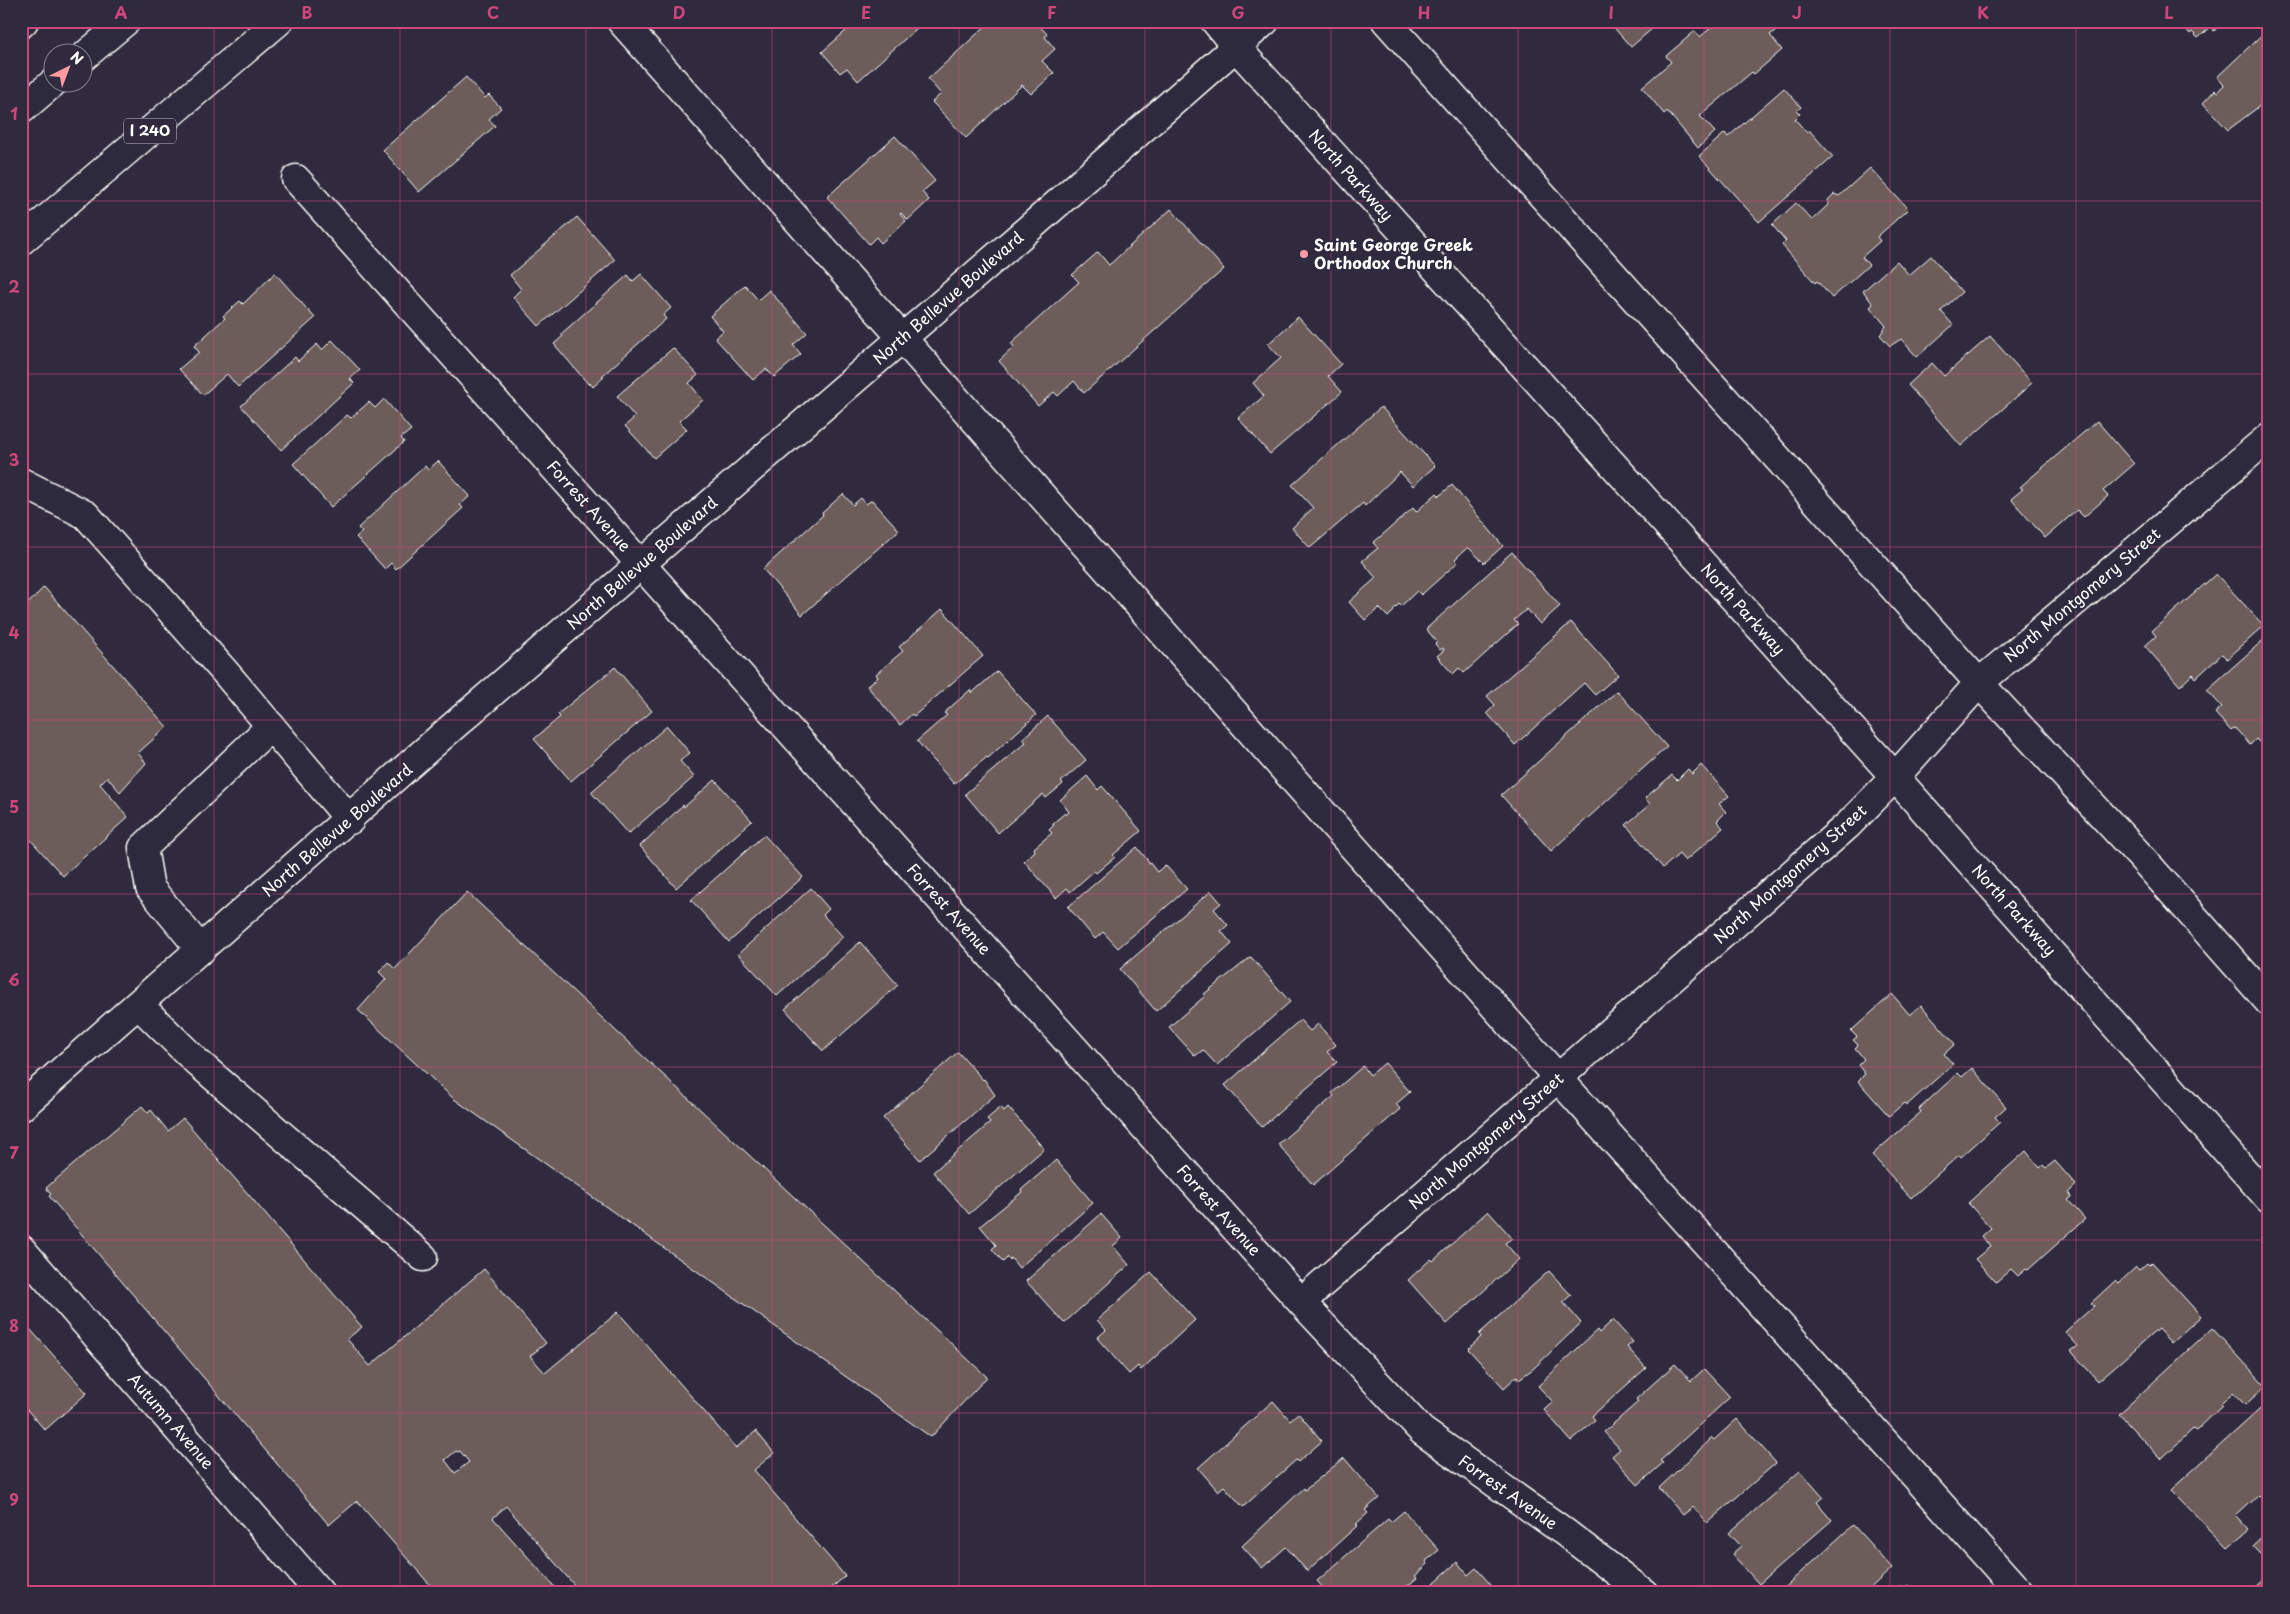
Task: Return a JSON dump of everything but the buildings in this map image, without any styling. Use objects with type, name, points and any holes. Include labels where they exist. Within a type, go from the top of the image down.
[{"type":"main road","points":[[92,50],[126,21]]},
{"type":"main road","name":"I 240","points":[[21,241],[279,21]]},
{"type":"main road","points":[[621,21],[1558,1078],[2020,1593]]},
{"type":"main road","name":"North Parkway","points":[[1215,21],[1236,47],[1895,777],[2269,1199]]},
{"type":"main road","name":"North Bellevue Boulevard","points":[[21,1107],[350,820],[450,729],[1265,21]]},
{"type":"main road","points":[[1386,21],[1979,682],[2141,857],[2269,1002]]},
{"type":"main road","points":[[21,110],[42,92]]},
{"type":"main road","name":"Forrest Avenue","points":[[296,179],[1302,1302],[1422,1431],[1563,1531],[1644,1593]]},
{"type":"main road","name":"North Montgomery Street","points":[[1302,1302],[1848,825],[1895,777],[1979,682],[2269,437]]},
{"type":"main road","points":[[21,482],[86,516],[271,726],[350,820]]},
{"type":"main road","points":[[201,950],[150,888],[142,848],[271,726]]},
{"type":"main road","points":[[139,1005],[197,1062],[423,1257]]},
{"type":"main road","name":"Autumn Avenue","points":[[21,1249],[320,1593]]},
{"type":"place","name":"Saint George Greek Orthodox Church","points":[[1304,254]]}]
